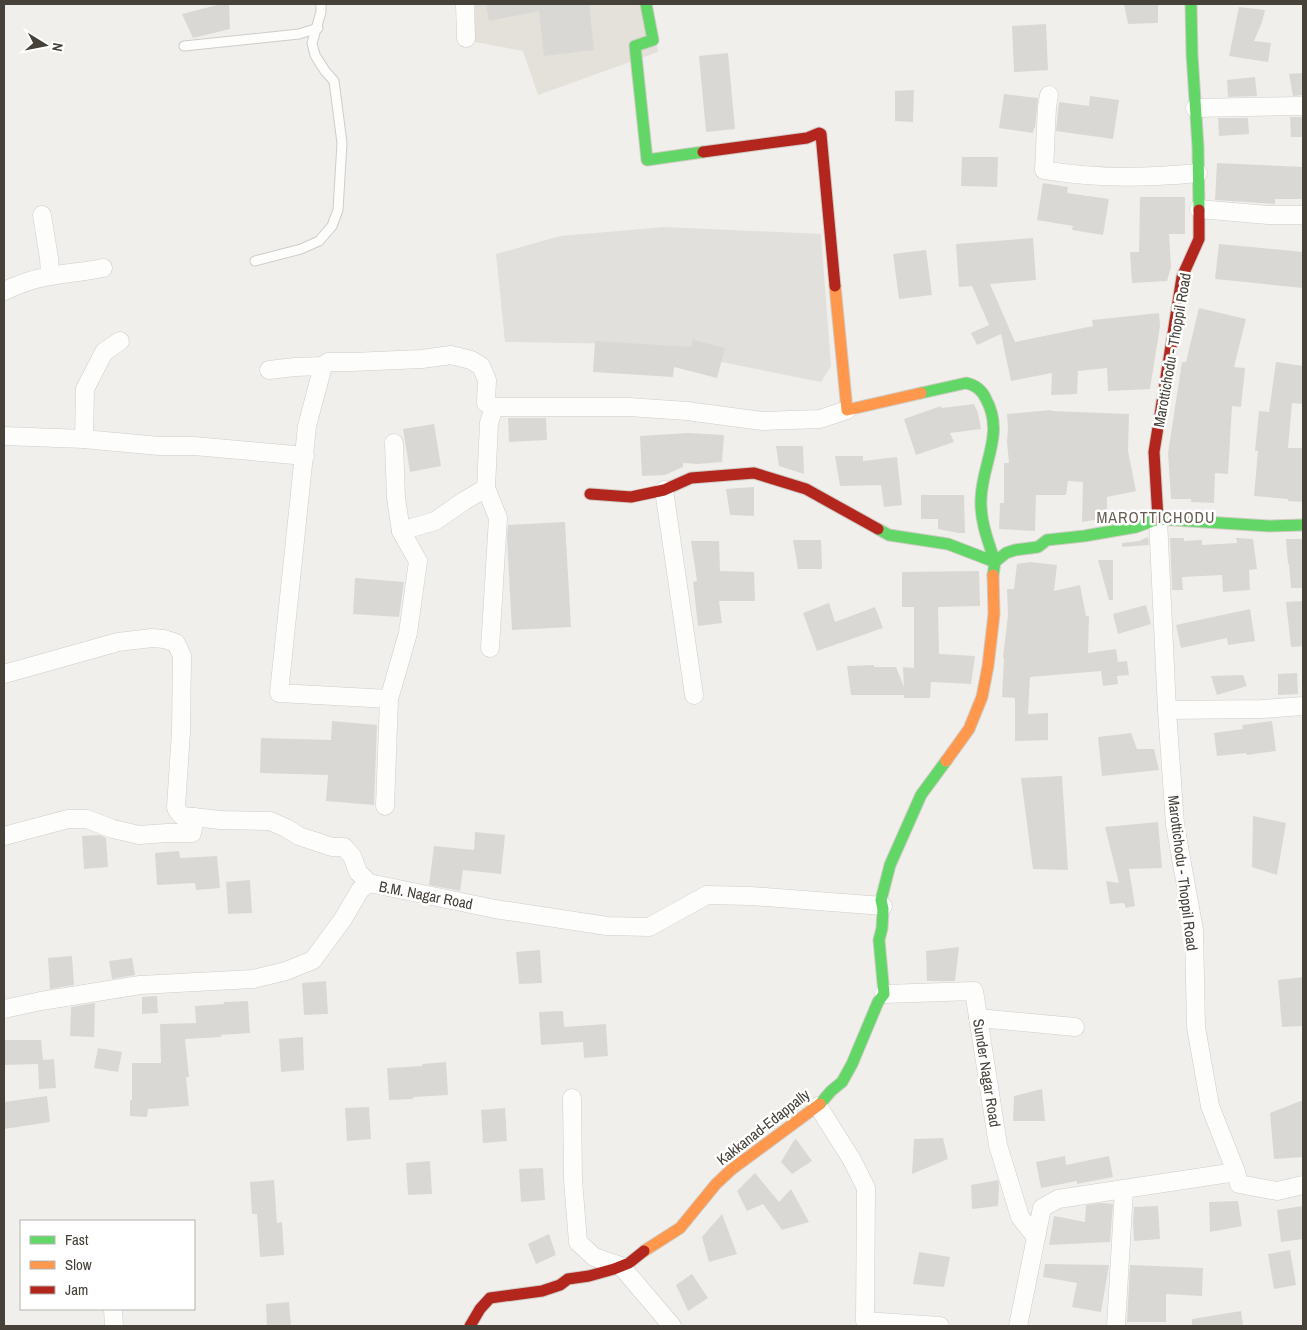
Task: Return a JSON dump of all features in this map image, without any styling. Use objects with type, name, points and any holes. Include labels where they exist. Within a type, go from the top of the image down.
[{"type":"street","points":[[465,4],[466,38]]},
{"type":"street","points":[[646,4],[653,40],[634,46],[647,160],[807,138],[819,133],[821,134],[847,410]]},
{"type":"street","name":"Marottichodu - Thoppil Road","points":[[1191,4],[1199,239],[1182,278],[1154,452],[1175,826],[1194,930],[1196,1026],[1210,1106],[1239,1184],[1277,1191],[1303,1185]]},
{"type":"street","points":[[1049,95],[1044,170],[1070,175],[1120,177],[1198,173]]},
{"type":"street","points":[[1195,108],[1303,106]]},
{"type":"street","points":[[1199,209],[1259,214],[1303,215]]},
{"type":"street","points":[[42,215],[50,276]]},
{"type":"street","points":[[4,291],[24,282],[103,268]]},
{"type":"street","points":[[84,439],[85,389],[104,352],[120,341]]},
{"type":"street","points":[[269,370],[323,366],[328,362],[414,359],[451,355],[471,360],[481,366],[486,380],[486,403],[494,407],[629,407],[687,411],[762,421],[820,419],[847,410],[966,383],[973,384],[981,390],[991,405],[996,432],[984,477],[981,502],[984,531],[995,562],[993,571],[994,614],[988,666],[982,697],[969,729],[920,795],[890,865],[881,900],[883,906],[882,928],[879,940],[884,994]]},
{"type":"street","points":[[323,366],[308,426],[279,693],[389,699]]},
{"type":"street","points":[[490,648],[498,518],[486,488],[488,423],[494,407]]},
{"type":"street","points":[[4,436],[84,439],[159,446],[194,446],[305,456]]},
{"type":"street","points":[[385,806],[389,699],[408,633],[418,561],[401,531],[396,498],[394,443]]},
{"type":"street","points":[[590,494],[631,497],[664,490],[691,478],[754,472],[806,489],[889,535],[948,544],[995,562]]},
{"type":"street","points":[[401,531],[436,521],[486,488]]},
{"type":"street","points":[[664,490],[694,695]]},
{"type":"street","points":[[995,562],[1006,553],[1038,547],[1047,540],[1136,527],[1158,519],[1269,526],[1303,525]]},
{"type":"street","points":[[4,674],[118,642],[164,638],[176,643],[182,656],[177,810],[182,816],[221,820],[270,821],[300,836],[332,847],[344,848],[352,856],[358,872],[369,883]]},
{"type":"street","points":[[1167,710],[1262,709],[1303,706]]},
{"type":"street","points":[[4,836],[68,819],[87,819],[113,829],[140,835],[192,833],[195,817]]},
{"type":"street","name":"B.M. Nagar Road","points":[[4,1009],[140,985],[253,979],[286,971],[313,960],[343,919],[360,890],[369,883],[495,909],[607,926],[649,927],[707,895],[751,896],[883,906]]},
{"type":"street","name":"Sunder Nagar Road","points":[[884,994],[974,991],[998,1145],[1020,1217],[1036,1237]]},
{"type":"street","name":"Kakkanad-Edappally","points":[[470,1326],[480,1309],[490,1298],[542,1292],[560,1285],[568,1279],[589,1276],[621,1266],[629,1263],[652,1245],[680,1228],[716,1184],[732,1169],[818,1106],[842,1082],[852,1064],[878,1002],[884,994]]},
{"type":"street","points":[[978,1018],[1075,1027]]},
{"type":"street","points":[[572,1098],[578,1242],[594,1257],[621,1266],[672,1326]]},
{"type":"street","points":[[818,1106],[852,1160],[866,1188],[865,1321],[940,1326]]},
{"type":"street","points":[[1018,1326],[1042,1208],[1058,1199],[1236,1172]]},
{"type":"street","points":[[1116,1326],[1124,1190]]},
{"type":"street","points":[[113,1310],[114,1326]]},
{"type":"lane","points":[[254,260],[301,249],[319,241],[332,226],[338,210],[342,143],[334,81],[315,55],[312,43],[322,12],[320,4]]},
{"type":"lane","points":[[184,46],[298,34],[318,28]]},
{"type":"shaded area","points":[[475,4],[649,4],[658,52],[538,95],[523,51],[475,42]]},
{"type":"shaded area","points":[[665,227],[821,234],[831,366],[821,382],[631,344],[505,342],[496,254],[560,236]]},
{"type":"building","points":[[221,4],[229,4],[230,29],[193,38],[182,14]]},
{"type":"building","points":[[486,4],[589,4],[594,50],[544,56],[539,11],[489,21]]},
{"type":"building","points":[[1124,4],[1158,4],[1158,23],[1128,24]]},
{"type":"building","points":[[1239,7],[1265,10],[1254,41],[1271,43],[1268,62],[1229,56]]},
{"type":"building","points":[[1046,24],[1048,70],[1014,72],[1012,26]]},
{"type":"building","points":[[728,53],[735,129],[706,132],[699,56]]},
{"type":"building","points":[[1303,73],[1303,95],[1293,96],[1289,74]]},
{"type":"building","points":[[1255,77],[1257,96],[1228,97],[1227,80]]},
{"type":"building","points":[[914,90],[913,122],[895,121],[895,91]]},
{"type":"building","points":[[1004,94],[1038,98],[1033,133],[999,128]]},
{"type":"building","points":[[1090,96],[1119,100],[1113,139],[1056,131],[1059,102],[1089,106]]},
{"type":"building","points":[[1290,117],[1303,117],[1303,137],[1291,137]]},
{"type":"building","points":[[1218,118],[1248,118],[1249,134],[1219,136]]},
{"type":"building","points":[[962,157],[998,157],[997,187],[961,186]]},
{"type":"building","points":[[1217,163],[1303,167],[1303,199],[1275,199],[1275,204],[1215,200]]},
{"type":"building","points":[[1043,183],[1068,187],[1067,193],[1109,199],[1103,235],[1072,230],[1073,226],[1037,220]]},
{"type":"building","points":[[1140,197],[1185,197],[1185,234],[1169,234],[1171,267],[1167,281],[1132,283],[1130,252],[1139,252]]},
{"type":"building","points":[[1033,238],[1036,280],[990,284],[1015,342],[1093,326],[1092,320],[1159,313],[1160,326],[1150,389],[1108,391],[1107,368],[1078,371],[1077,394],[1051,395],[1052,373],[1011,381],[1001,334],[977,345],[971,333],[989,325],[972,286],[959,287],[956,244]]},
{"type":"building","points":[[1219,244],[1303,252],[1303,288],[1215,279]]},
{"type":"building","points":[[926,250],[932,295],[899,299],[893,254]]},
{"type":"building","points":[[1199,308],[1246,319],[1234,367],[1245,368],[1241,407],[1232,406],[1228,474],[1215,473],[1214,503],[1191,502],[1191,499],[1171,499],[1168,453],[1182,362],[1186,362]]},
{"type":"building","points":[[693,340],[725,348],[717,378],[674,367],[673,377],[593,372],[595,341],[691,347]]},
{"type":"building","points":[[1276,362],[1303,366],[1303,404],[1292,403],[1288,448],[1303,448],[1303,502],[1254,496],[1258,451],[1255,451],[1259,411],[1269,412]]},
{"type":"building","points":[[974,404],[981,429],[950,433],[954,442],[916,455],[904,419],[941,406],[942,408]]},
{"type":"building","points":[[1051,410],[1129,414],[1128,451],[1136,491],[1107,497],[1107,518],[1082,522],[1083,482],[1068,481],[1066,495],[1036,495],[1035,531],[999,529],[1000,503],[1004,503],[1004,463],[1009,463],[1007,414]]},
{"type":"building","points":[[508,418],[546,418],[547,440],[509,442]]},
{"type":"building","points":[[434,424],[441,466],[410,472],[403,429]]},
{"type":"building","points":[[688,433],[724,435],[722,462],[683,463],[683,467],[665,475],[642,476],[640,436]]},
{"type":"building","points":[[776,446],[803,446],[804,474],[779,466]]},
{"type":"building","points":[[835,456],[863,456],[863,461],[897,457],[902,505],[884,507],[881,485],[840,486]]},
{"type":"building","points":[[754,487],[754,516],[730,515],[726,489]]},
{"type":"building","points":[[921,495],[964,495],[965,533],[938,529],[938,519],[921,519]]},
{"type":"building","points":[[565,522],[571,627],[512,630],[508,525]]},
{"type":"building","points":[[1148,537],[1149,545],[1122,547],[1122,543],[1139,541]]},
{"type":"building","points":[[1170,538],[1184,538],[1184,541],[1202,540],[1202,545],[1237,543],[1236,538],[1253,539],[1257,569],[1249,570],[1250,590],[1223,592],[1222,575],[1182,577],[1183,590],[1172,590]]},
{"type":"building","points":[[1286,539],[1303,539],[1303,588],[1291,588]]},
{"type":"building","points":[[793,540],[821,540],[822,569],[798,569]]},
{"type":"building","points":[[691,541],[719,541],[720,571],[754,572],[755,601],[719,601],[722,623],[698,626],[693,582],[697,581]]},
{"type":"building","points":[[1098,560],[1113,560],[1113,600],[1109,600]]},
{"type":"building","points":[[1030,562],[1057,565],[1054,591],[1080,585],[1086,616],[1089,616],[1088,653],[1116,649],[1118,662],[1127,661],[1129,675],[1117,676],[1118,684],[1103,686],[1101,671],[1030,677],[1028,714],[1048,713],[1048,740],[1015,741],[1015,698],[1002,697],[1003,657],[1008,615],[1007,589],[1014,589],[1017,564]]},
{"type":"building","points":[[979,571],[980,606],[938,607],[939,654],[975,656],[971,684],[931,682],[930,698],[904,698],[904,695],[851,695],[847,666],[874,665],[874,667],[896,667],[904,687],[903,667],[914,668],[914,607],[902,607],[902,572]]},
{"type":"building","points":[[355,578],[404,582],[399,617],[353,614]]},
{"type":"building","points":[[1303,601],[1303,646],[1291,647],[1286,602]]},
{"type":"building","points":[[829,603],[835,622],[875,607],[883,628],[817,651],[803,613]]},
{"type":"building","points":[[1146,605],[1151,624],[1118,634],[1113,614]]},
{"type":"building","points":[[1250,609],[1255,641],[1228,645],[1227,638],[1181,648],[1176,625]]},
{"type":"building","points":[[1297,673],[1298,694],[1278,695],[1278,674]]},
{"type":"building","points":[[1243,675],[1247,686],[1217,695],[1211,676]]},
{"type":"building","points":[[332,721],[377,725],[374,805],[326,801],[328,775],[260,773],[261,738],[331,740]]},
{"type":"building","points":[[1272,721],[1276,751],[1247,755],[1246,753],[1217,756],[1214,733],[1243,729],[1242,725]]},
{"type":"building","points":[[1131,733],[1137,749],[1154,749],[1159,770],[1102,776],[1098,737]]},
{"type":"building","points":[[1062,776],[1068,870],[1033,869],[1021,778]]},
{"type":"building","points":[[1253,816],[1286,823],[1277,875],[1252,867]]},
{"type":"building","points":[[1158,822],[1162,868],[1129,869],[1135,906],[1126,908],[1124,903],[1110,904],[1106,881],[1119,883],[1105,827]]},
{"type":"building","points":[[475,832],[505,835],[501,874],[463,870],[460,891],[429,885],[434,846],[474,850]]},
{"type":"building","points":[[100,835],[106,838],[108,867],[84,869],[82,836]]},
{"type":"building","points":[[179,851],[180,858],[217,856],[220,888],[196,890],[195,883],[157,885],[155,853]]},
{"type":"building","points":[[250,880],[252,913],[228,914],[226,882]]},
{"type":"building","points":[[959,947],[955,981],[927,981],[926,951]]},
{"type":"building","points":[[540,950],[542,983],[519,984],[516,952]]},
{"type":"building","points":[[72,956],[74,985],[50,989],[48,958]]},
{"type":"building","points":[[132,958],[135,975],[112,979],[109,961]]},
{"type":"building","points":[[1303,977],[1303,1026],[1282,1027],[1278,980]]},
{"type":"building","points":[[326,981],[328,1014],[304,1015],[302,983]]},
{"type":"building","points":[[157,996],[158,1013],[142,1014],[142,997]]},
{"type":"building","points":[[248,1001],[250,1033],[185,1039],[189,1077],[186,1077],[189,1106],[148,1109],[147,1117],[130,1116],[132,1063],[161,1063],[160,1024],[196,1023],[195,1006]]},
{"type":"building","points":[[95,1003],[94,1037],[70,1036],[71,1007]]},
{"type":"building","points":[[563,1011],[564,1027],[606,1024],[608,1056],[584,1058],[583,1042],[541,1045],[539,1012]]},
{"type":"building","points":[[303,1037],[304,1070],[281,1072],[279,1039]]},
{"type":"building","points":[[4,1040],[41,1040],[43,1060],[54,1059],[56,1088],[39,1089],[38,1064],[4,1065]]},
{"type":"building","points":[[98,1048],[122,1052],[118,1072],[94,1068]]},
{"type":"building","points":[[446,1062],[448,1095],[389,1100],[387,1068],[422,1066],[422,1064]]},
{"type":"building","points":[[1042,1089],[1045,1121],[1013,1121],[1014,1096]]},
{"type":"building","points":[[47,1096],[50,1122],[4,1129],[4,1102]]},
{"type":"building","points":[[1303,1100],[1303,1157],[1274,1159],[1270,1113]]},
{"type":"building","points":[[369,1107],[371,1139],[347,1141],[345,1108]]},
{"type":"building","points":[[505,1108],[507,1141],[483,1143],[481,1110]]},
{"type":"building","points":[[943,1138],[948,1159],[912,1174],[914,1139]]},
{"type":"building","points":[[796,1139],[812,1161],[792,1174],[781,1162]]},
{"type":"building","points":[[1065,1156],[1066,1165],[1109,1156],[1113,1177],[1041,1188],[1036,1162]]},
{"type":"building","points":[[430,1161],[432,1194],[408,1195],[406,1163]]},
{"type":"building","points":[[543,1168],[545,1200],[521,1202],[519,1169]]},
{"type":"building","points":[[755,1173],[779,1202],[791,1189],[809,1222],[782,1230],[763,1204],[747,1211],[737,1191]]},
{"type":"building","points":[[274,1180],[277,1223],[282,1222],[284,1255],[260,1257],[257,1214],[252,1214],[250,1182]]},
{"type":"building","points":[[998,1180],[998,1206],[972,1209],[971,1185]]},
{"type":"building","points":[[1238,1201],[1242,1226],[1210,1232],[1209,1202]]},
{"type":"building","points":[[1113,1204],[1110,1242],[1049,1245],[1054,1216],[1085,1222],[1086,1205]]},
{"type":"building","points":[[1158,1206],[1160,1239],[1134,1241],[1134,1207]]},
{"type":"building","points":[[1303,1206],[1303,1239],[1281,1242],[1277,1210]]},
{"type":"building","points":[[722,1214],[737,1254],[709,1262],[702,1237]]},
{"type":"building","points":[[549,1234],[556,1255],[536,1264],[528,1244]]},
{"type":"building","points":[[1290,1250],[1296,1285],[1274,1289],[1268,1254]]},
{"type":"building","points":[[919,1252],[950,1257],[944,1287],[913,1284]]},
{"type":"building","points":[[1045,1264],[1109,1265],[1101,1312],[1072,1307],[1077,1283],[1043,1277]]},
{"type":"building","points":[[1130,1265],[1203,1268],[1202,1296],[1166,1294],[1166,1322],[1127,1322]]},
{"type":"building","points":[[692,1274],[708,1298],[688,1311],[676,1285]]},
{"type":"building","points":[[289,1302],[291,1326],[267,1326],[266,1304]]},
{"type":"building","points":[[1241,1311],[1243,1326],[1192,1326],[1192,1319]]},
{"type":"traffic: fast","points":[[646,4],[653,40],[635,46],[647,160],[703,152]]},
{"type":"traffic: fast","points":[[1191,4],[1199,210]]},
{"type":"traffic: fast","points":[[878,529],[889,535],[948,544],[995,562],[985,531],[981,507],[982,486],[993,437],[991,412],[986,399],[978,388],[966,383],[921,393]]},
{"type":"traffic: fast","points":[[993,575],[995,562],[1006,553],[1038,547],[1047,540],[1136,527],[1158,519],[1269,526],[1303,525]]},
{"type":"traffic: fast","points":[[820,1104],[842,1082],[852,1064],[878,1002],[884,994],[879,940],[883,909],[881,900],[890,865],[921,795],[946,761]]},
{"type":"traffic: slow","points":[[835,286],[847,410],[921,393]]},
{"type":"traffic: slow","points":[[946,761],[969,729],[982,697],[988,666],[994,614],[993,575]]},
{"type":"traffic: slow","points":[[644,1251],[680,1228],[716,1184],[732,1169],[820,1104]]},
{"type":"traffic: jam","points":[[703,152],[807,138],[819,133],[821,134],[835,286]]},
{"type":"traffic: jam","points":[[1158,519],[1154,452],[1182,277],[1199,239],[1199,210]]},
{"type":"traffic: jam","points":[[590,494],[631,497],[664,490],[691,478],[754,473],[806,489],[878,529]]},
{"type":"traffic: jam","points":[[470,1326],[480,1309],[490,1298],[542,1291],[560,1285],[568,1279],[589,1276],[614,1269],[629,1263],[644,1251]]},
{"type":"district","name":"MAROTTICHODU","points":[[1156,517]]}]
